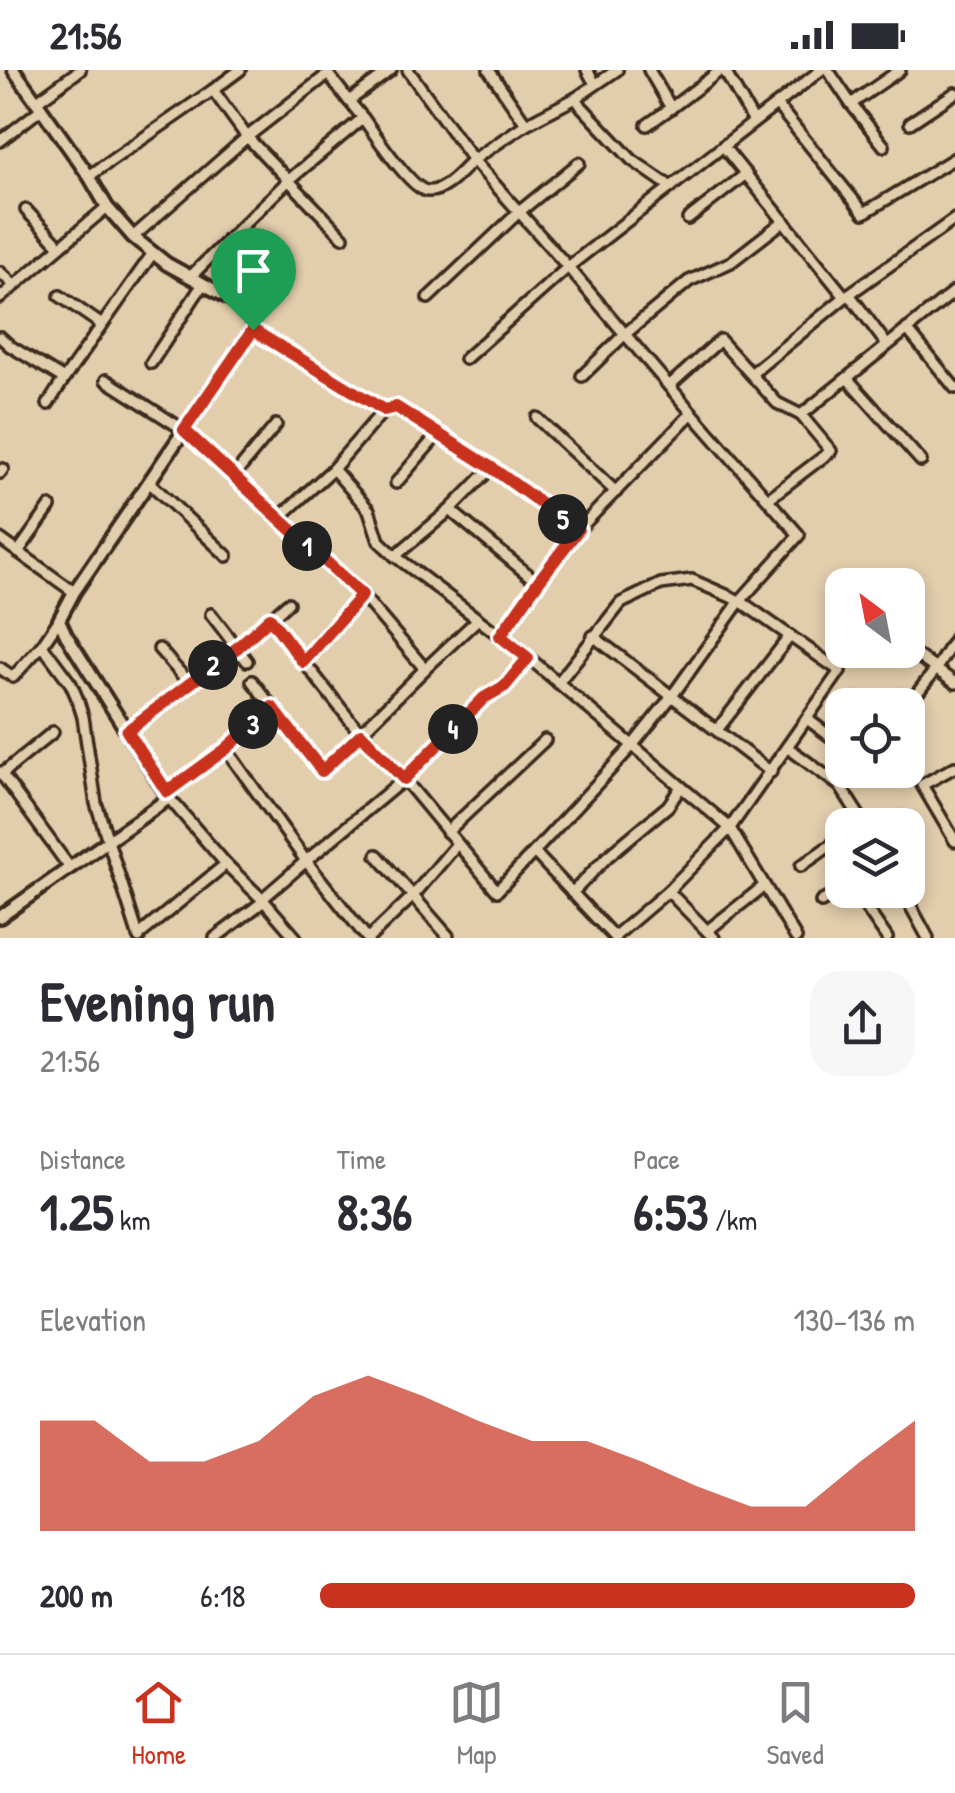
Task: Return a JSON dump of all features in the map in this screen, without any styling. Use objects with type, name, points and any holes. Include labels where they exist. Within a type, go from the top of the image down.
[{"type":"street","points":[[0,668],[13,678],[42,645],[253,330],[254,316],[247,308],[167,264],[133,237],[107,207],[14,70]]},
{"type":"street","points":[[0,141],[80,70]]},
{"type":"street","points":[[89,176],[240,70]]},
{"type":"street","points":[[349,101],[391,70]]},
{"type":"street","points":[[270,618],[361,734],[404,779],[496,891],[632,746],[740,601],[799,535],[473,160],[408,70]]},
{"type":"street","points":[[489,70],[526,124]]},
{"type":"street","points":[[587,70],[595,84]]},
{"type":"street","points":[[133,237],[328,74],[398,165],[428,191],[440,188],[526,124],[576,98],[617,70]]},
{"type":"street","points":[[649,70],[672,108]]},
{"type":"street","points":[[647,125],[722,70],[754,122]]},
{"type":"street","points":[[465,359],[568,268],[824,70],[884,146]]},
{"type":"street","points":[[851,104],[900,70]]},
{"type":"street","points":[[212,90],[248,137],[343,237]]},
{"type":"street","points":[[910,123],[955,93]]},
{"type":"street","points":[[576,98],[632,160],[672,186]]},
{"type":"street","points":[[777,106],[864,213],[955,158]]},
{"type":"street","points":[[190,276],[290,180],[364,118]]},
{"type":"street","points":[[723,146],[888,346]]},
{"type":"street","points":[[428,298],[519,212],[579,163]]},
{"type":"street","points":[[688,220],[746,174]]},
{"type":"street","points":[[0,298],[107,207]]},
{"type":"street","points":[[26,210],[60,246]]},
{"type":"street","points":[[751,374],[847,295],[955,219]]},
{"type":"street","points":[[582,376],[625,334],[690,282],[731,262],[784,221]]},
{"type":"street","points":[[48,404],[153,253]]},
{"type":"street","points":[[0,272],[16,286]]},
{"type":"street","points":[[152,363],[204,284]]},
{"type":"street","points":[[801,415],[955,291]]},
{"type":"street","points":[[60,296],[102,326]]},
{"type":"street","points":[[253,330],[384,410]]},
{"type":"street","points":[[907,330],[955,388]]},
{"type":"street","points":[[0,337],[64,379]]},
{"type":"street","points":[[669,386],[720,340],[777,403],[801,415],[831,451],[768,500]]},
{"type":"street","points":[[847,378],[920,461]]},
{"type":"street","points":[[106,380],[184,430],[362,595],[424,669]]},
{"type":"street","points":[[278,520],[332,470],[384,410],[396,407],[492,468],[578,530]]},
{"type":"street","points":[[500,636],[578,530],[692,413]]},
{"type":"street","points":[[537,418],[616,492]]},
{"type":"street","points":[[233,476],[276,425]]},
{"type":"street","points":[[396,483],[439,433]]},
{"type":"street","points":[[396,556],[492,468]]},
{"type":"street","points":[[332,470],[369,510],[379,541],[528,658],[730,828],[796,938]]},
{"type":"street","points":[[149,482],[226,556]]},
{"type":"street","points":[[18,552],[50,508]]},
{"type":"street","points":[[450,510],[538,582]]},
{"type":"street","points":[[0,538],[74,592]]},
{"type":"street","points":[[534,852],[614,938],[668,891],[730,828],[840,670],[740,601],[692,580],[660,584],[621,602],[558,683]]},
{"type":"street","points":[[303,662],[362,595]]},
{"type":"street","points":[[127,731],[237,648],[288,603]]},
{"type":"street","points":[[211,614],[247,661]]},
{"type":"street","points":[[252,680],[322,771],[478,619]]},
{"type":"street","points":[[59,620],[168,795],[296,938]]},
{"type":"street","points":[[593,636],[771,772]]},
{"type":"street","points":[[717,730],[790,636]]},
{"type":"street","points":[[922,688],[955,638]]},
{"type":"street","points":[[42,645],[72,684],[77,698],[96,802],[139,937],[226,864]]},
{"type":"street","points":[[159,649],[190,684]]},
{"type":"street","points":[[216,938],[404,779],[484,698],[505,686],[528,658]]},
{"type":"street","points":[[925,661],[955,683]]},
{"type":"street","points":[[2,911],[70,868],[168,795],[272,707]]},
{"type":"street","points":[[807,719],[825,732]]},
{"type":"street","points":[[53,732],[1,773],[70,868]]},
{"type":"street","points":[[447,832],[545,740]]},
{"type":"street","points":[[788,748],[840,786],[853,808]]},
{"type":"street","points":[[226,749],[368,938],[412,897],[457,844]]},
{"type":"street","points":[[955,767],[922,785],[955,841]]},
{"type":"street","points":[[572,894],[608,856],[668,806],[681,788]]},
{"type":"street","points":[[800,866],[825,849]]},
{"type":"street","points":[[377,856],[448,936]]},
{"type":"street","points":[[668,891],[711,934],[764,886]]},
{"type":"street","points":[[821,902],[825,900]]},
{"type":"street","points":[[866,908],[887,938]]},
{"type":"street","points":[[912,908],[928,938]]},
{"type":"route","points":[[253,330],[384,410],[396,407],[439,433],[578,530],[500,636],[528,658],[505,686],[484,698],[404,779],[361,734],[322,771],[272,707],[226,749],[167,792],[127,731],[237,648],[270,618],[303,662],[362,595],[184,430],[253,330]]}]
